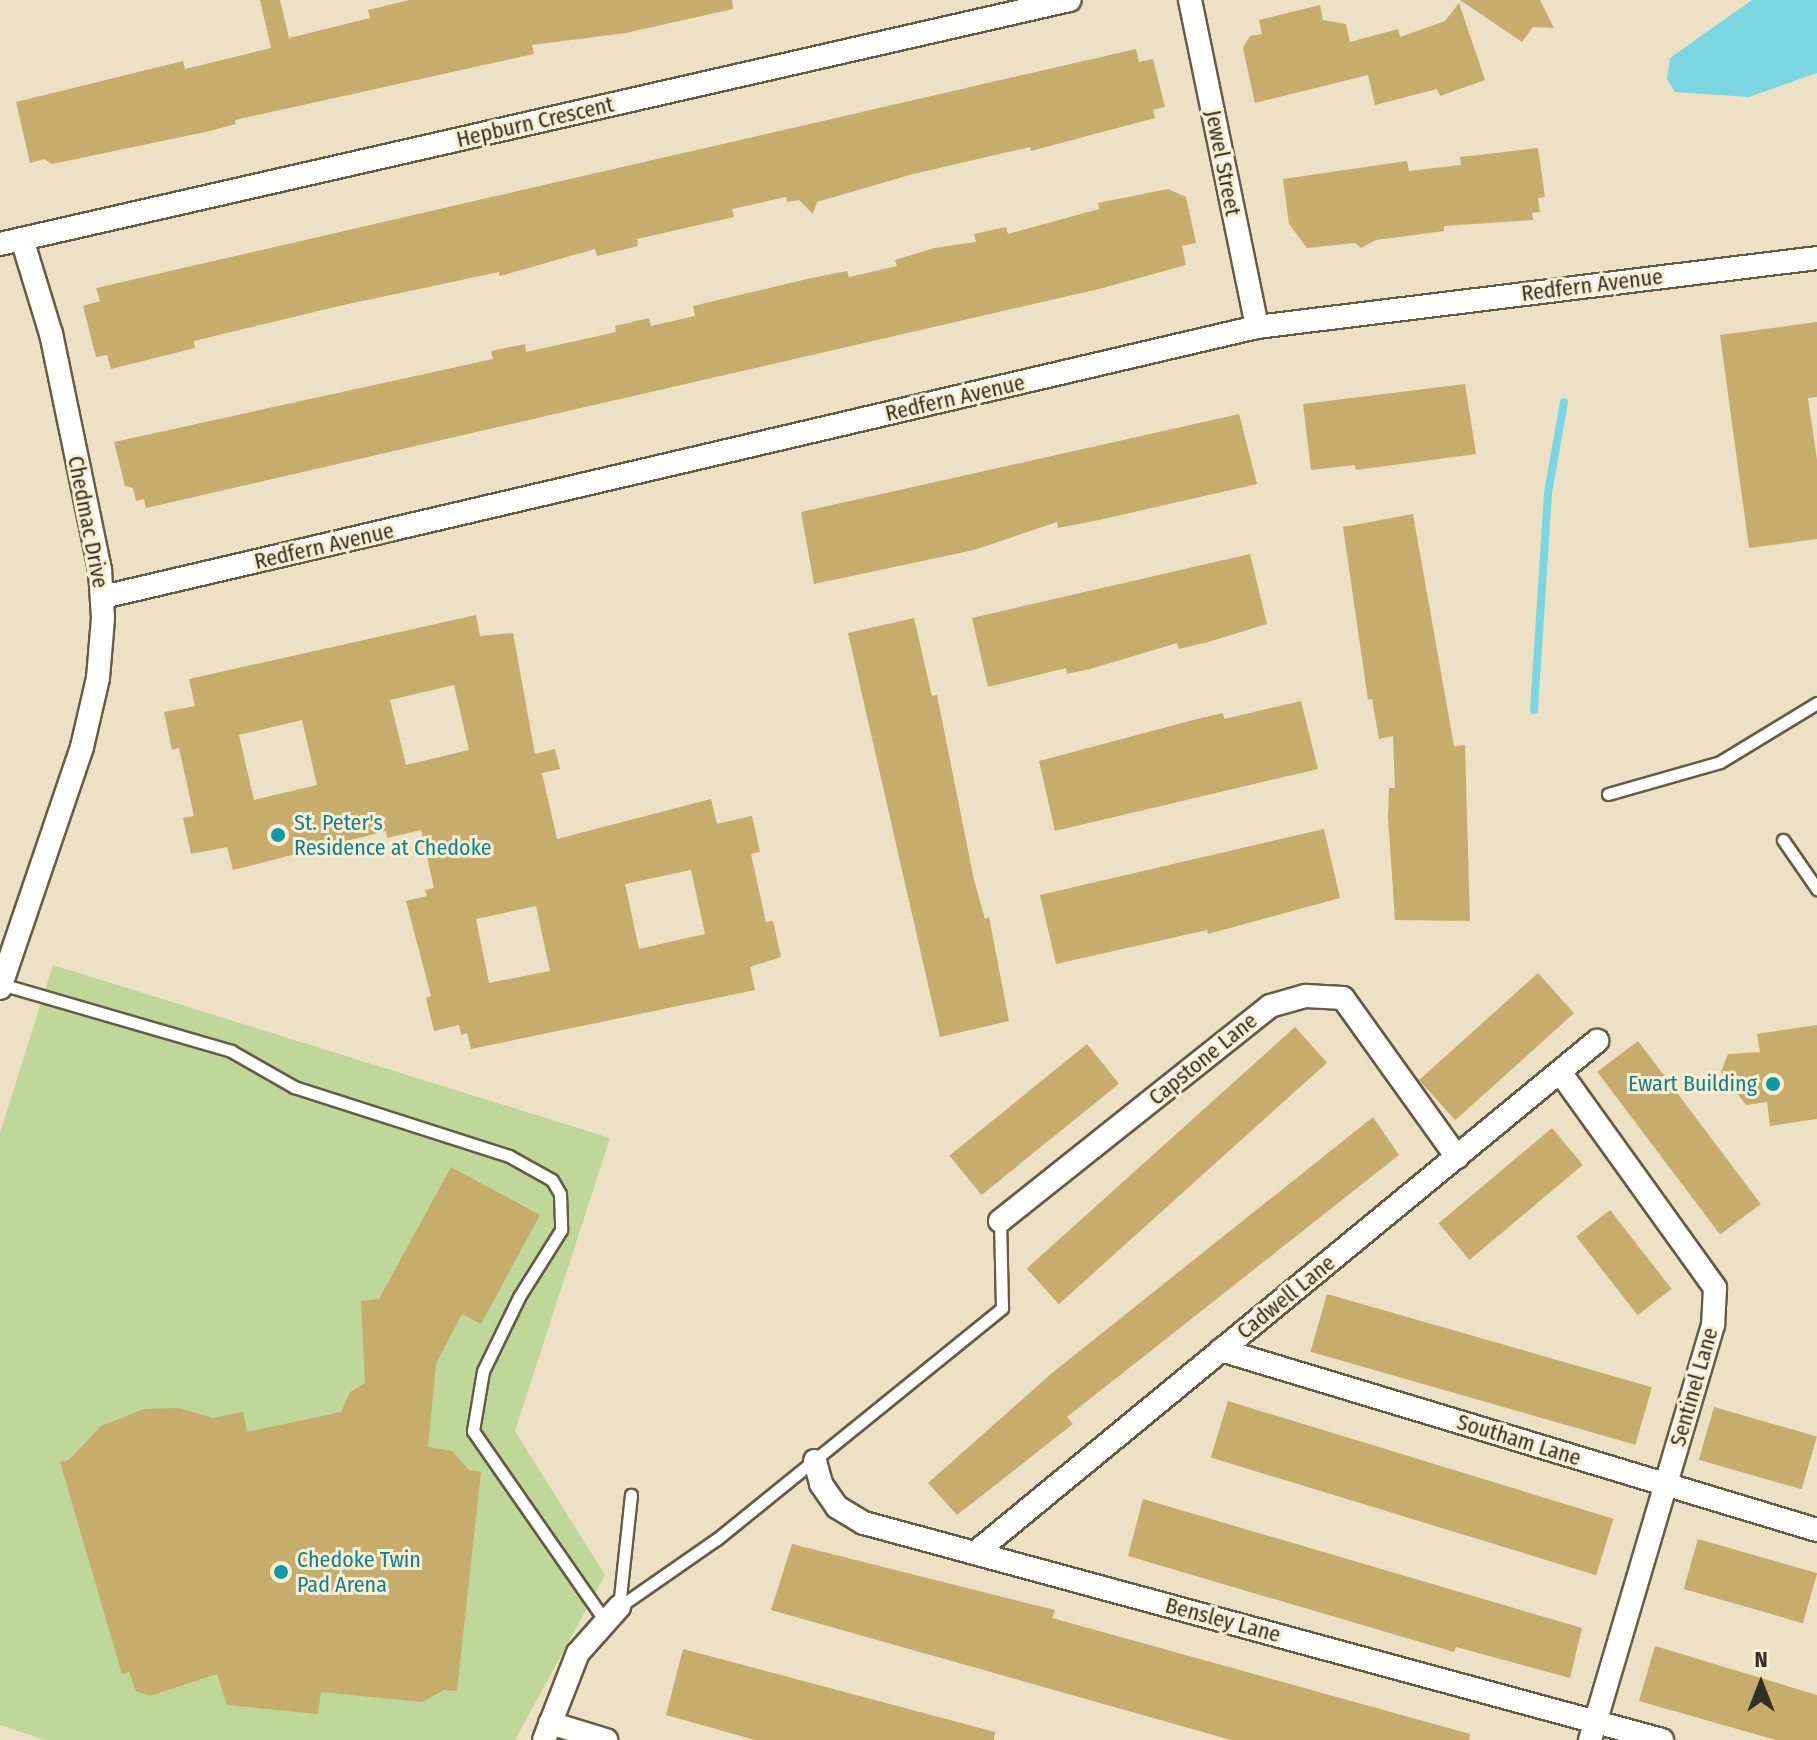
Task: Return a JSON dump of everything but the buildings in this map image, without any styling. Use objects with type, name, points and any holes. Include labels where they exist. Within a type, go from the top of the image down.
[{"type":"street","name":"Hepburn Crescent","points":[[11,242],[1070,0]]},
{"type":"street","name":"Jewel Street","points":[[1190,0],[1257,327]]},
{"type":"street","name":"Chedmac Drive","points":[[1,986],[82,747],[98,678],[103,597],[51,334],[11,242]]},
{"type":"street","name":"Redfern Avenue","points":[[103,597],[1257,327],[1817,258]]},
{"type":"street","name":"Capstone Lane","points":[[1000,1221],[1270,1006],[1306,996],[1343,998],[1457,1157]]},
{"type":"street","name":"Cadwell Lane","points":[[975,1553],[1597,1041]]},
{"type":"street","name":"Sentinel Lane","points":[[1560,1072],[1715,1288],[1713,1325],[1592,1731]]},
{"type":"street","name":"Southam Lane","points":[[1221,1350],[1817,1530]]},
{"type":"street","name":"Bensley Lane","points":[[815,1461],[821,1484],[837,1507],[864,1523],[1592,1731],[1662,1740]]},
{"type":"street","points":[[606,1740],[547,1732],[578,1653],[612,1614]]},
{"type":"lane","points":[[1608,794],[1720,762],[1817,703]]},
{"type":"lane","points":[[1783,840],[1817,889]]},
{"type":"lane","points":[[1,986],[195,1039],[242,1056],[294,1087],[530,1164],[552,1180],[563,1210],[561,1230],[519,1297],[483,1371],[473,1431],[612,1614]]},
{"type":"lane","points":[[612,1614],[717,1539],[1002,1308],[1000,1221]]},
{"type":"lane","points":[[612,1614],[631,1495]]},
{"type":"green space","points":[[53,965],[610,1138],[515,1431],[605,1575],[515,1740],[45,1740],[0,1725],[0,1133]]},
{"type":"water","points":[[1752,0],[1817,0],[1817,73],[1749,97],[1675,92],[1667,79],[1670,58]]},
{"type":"waterway","points":[[1534,710],[1548,493],[1564,402]]},
{"type":"place","name":"St. Peter's Residence at Chedoke","points":[[278,835]]},
{"type":"place","name":"Ewart Building","points":[[1773,1084]]},
{"type":"place","name":"Chedoke Twin Pad Arena","points":[[281,1572]]}]
